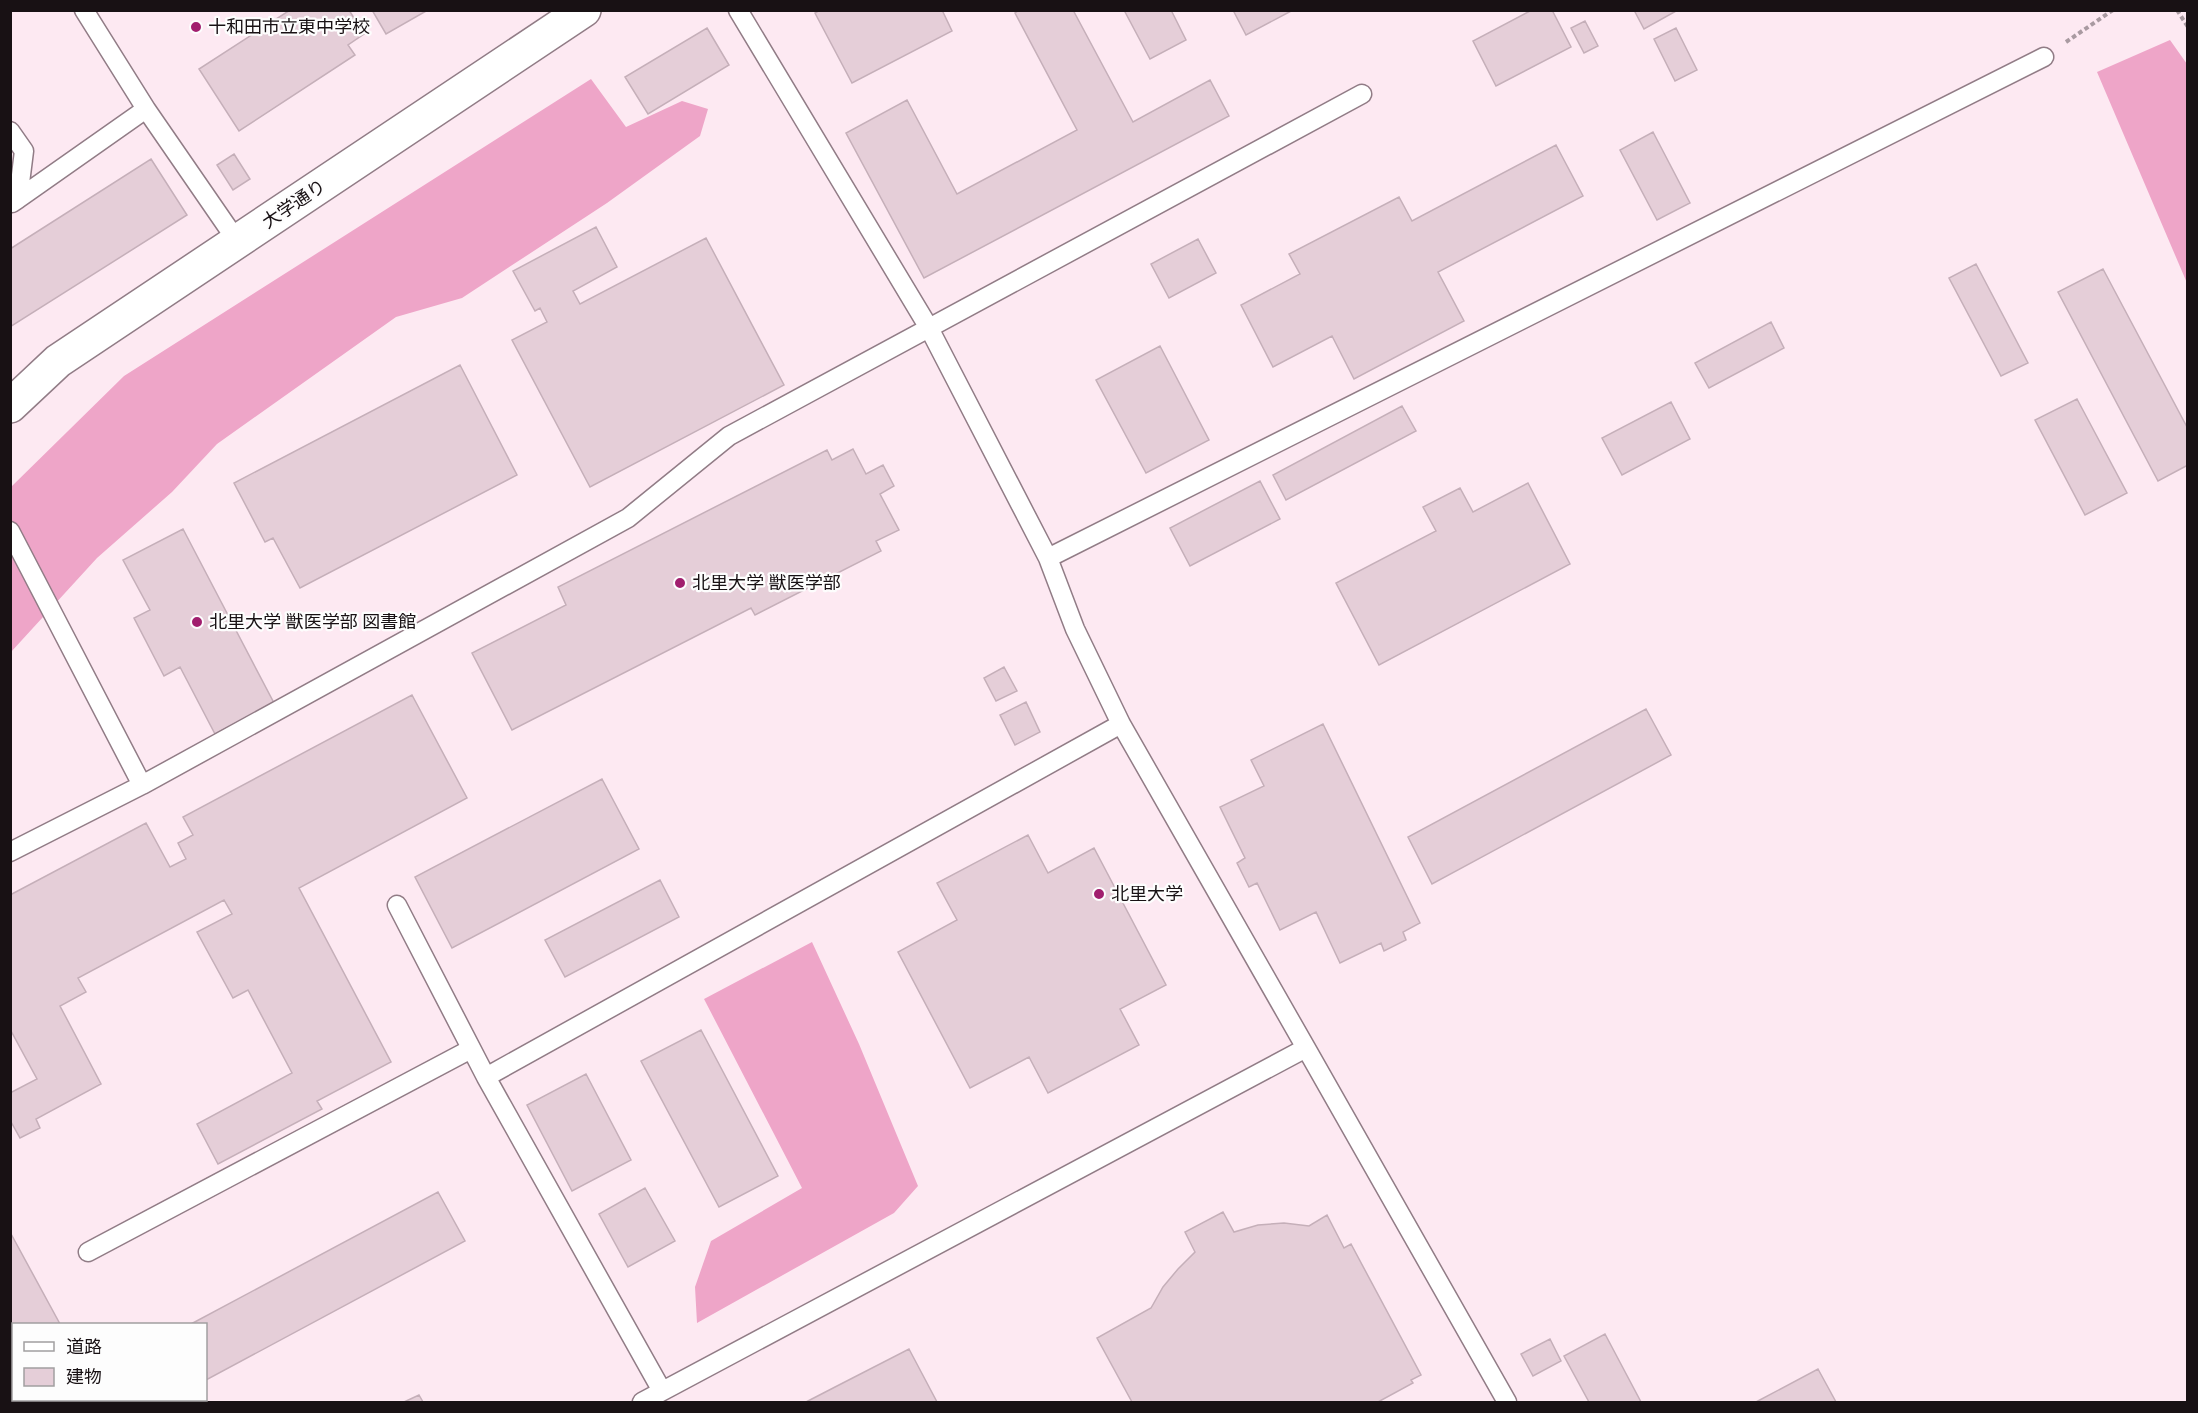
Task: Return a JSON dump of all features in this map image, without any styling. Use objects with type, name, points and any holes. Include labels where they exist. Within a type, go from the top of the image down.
[{"type":"street","name":"大学通り","points":[[10,406],[57,361],[584,10]]},
{"type":"lane","points":[[84,10],[146,109],[237,241]]},
{"type":"lane","points":[[738,10],[929,328],[1048,558],[1075,629],[1121,724],[1507,1402]]},
{"type":"lane","points":[[1048,558],[2044,57]]},
{"type":"lane","points":[[10,852],[142,784],[627,518],[729,436],[1362,94]]},
{"type":"lane","points":[[14,201],[146,109]]},
{"type":"lane","points":[[10,131],[24,152],[14,201]]},
{"type":"lane","points":[[10,531],[142,784]]},
{"type":"lane","points":[[486,1077],[1121,724]]},
{"type":"lane","points":[[397,905],[486,1077],[662,1391]]},
{"type":"lane","points":[[642,1402],[1306,1048]]},
{"type":"lane","points":[[88,1252],[471,1049]]},
{"type":"path","points":[[2044,57],[2113,10]]},
{"type":"path","points":[[2177,10],[2187,27]]},
{"type":"shaded area","points":[[2170,40],[2187,64],[2187,283],[2097,72]]},
{"type":"shaded area","points":[[591,79],[626,127],[682,101],[708,109],[700,136],[607,203],[462,298],[396,317],[217,444],[172,492],[97,558],[11,652],[11,487],[124,376]]},
{"type":"shaded area","points":[[812,942],[859,1044],[918,1186],[894,1213],[697,1323],[695,1287],[711,1241],[802,1188],[704,999]]},
{"type":"building","points":[[290,10],[349,10],[364,34],[348,45],[355,55],[239,131],[199,69]]},
{"type":"building","points":[[372,10],[428,10],[386,34]]},
{"type":"building","points":[[820,10],[942,10],[952,31],[852,83],[815,13]]},
{"type":"building","points":[[1019,10],[1073,10],[1133,122],[1210,80],[1229,116],[924,278],[846,133],[907,100],[957,194],[1077,130],[1015,13]]},
{"type":"building","points":[[1124,10],[1171,10],[1186,40],[1150,59]]},
{"type":"building","points":[[1233,10],[1293,10],[1246,35]]},
{"type":"building","points":[[1532,10],[1552,10],[1571,47],[1496,86],[1473,41]]},
{"type":"building","points":[[1634,10],[1678,10],[1644,29]]},
{"type":"building","points":[[1585,21],[1598,46],[1584,53],[1571,28]]},
{"type":"building","points":[[707,28],[729,65],[648,114],[625,77]]},
{"type":"building","points":[[1676,28],[1697,70],[1675,81],[1654,39]]},
{"type":"building","points":[[1653,132],[1690,203],[1657,220],[1620,150]]},
{"type":"building","points":[[1556,145],[1583,196],[1438,272],[1464,321],[1354,379],[1332,336],[1273,367],[1241,305],[1300,274],[1289,254],[1399,197],[1412,221]]},
{"type":"building","points":[[234,154],[250,179],[233,190],[217,165]]},
{"type":"building","points":[[151,159],[187,215],[10,327],[10,249]]},
{"type":"building","points":[[596,227],[617,267],[573,291],[580,304],[706,238],[784,385],[590,487],[512,340],[547,322],[540,308],[535,311],[513,271]]},
{"type":"building","points":[[1198,239],[1216,273],[1169,298],[1151,264]]},
{"type":"building","points":[[1976,264],[2028,363],[2001,376],[1949,278]]},
{"type":"building","points":[[2103,269],[2188,429],[2188,465],[2158,481],[2058,292]]},
{"type":"building","points":[[1771,322],[1784,348],[1709,388],[1695,363]]},
{"type":"building","points":[[1160,346],[1209,440],[1146,473],[1096,380]]},
{"type":"building","points":[[460,365],[517,475],[300,588],[273,538],[265,542],[234,483]]},
{"type":"building","points":[[2077,399],[2127,493],[2085,515],[2035,420]]},
{"type":"building","points":[[1671,402],[1690,439],[1622,475],[1602,438]]},
{"type":"building","points":[[1402,406],[1416,431],[1286,500],[1273,475]]},
{"type":"building","points":[[853,449],[866,474],[883,465],[894,486],[880,494],[899,530],[876,541],[881,551],[755,615],[751,608],[512,730],[472,653],[566,605],[558,587],[827,450],[832,460]]},
{"type":"building","points":[[1260,481],[1280,519],[1190,566],[1170,528]]},
{"type":"building","points":[[1528,483],[1570,564],[1379,665],[1336,583],[1436,531],[1423,507],[1460,488],[1473,512]]},
{"type":"building","points":[[183,529],[274,703],[215,734],[180,667],[164,676],[134,618],[150,610],[123,560]]},
{"type":"building","points":[[1004,667],[1017,691],[996,701],[984,678]]},
{"type":"building","points":[[412,695],[467,798],[299,888],[391,1062],[317,1101],[322,1109],[218,1164],[197,1124],[292,1073],[248,990],[233,998],[197,932],[232,914],[224,900],[78,978],[86,992],[60,1006],[101,1084],[36,1119],[40,1128],[20,1138],[10,1120],[10,1093],[37,1079],[10,1029],[10,895],[146,823],[170,867],[186,859],[178,843],[193,835],[183,817]]},
{"type":"building","points":[[1026,702],[1040,732],[1015,745],[1000,715]]},
{"type":"building","points":[[1646,709],[1671,755],[1432,884],[1408,837]]},
{"type":"building","points":[[1323,724],[1420,923],[1403,932],[1406,940],[1384,951],[1381,943],[1340,963],[1316,912],[1280,930],[1257,883],[1249,887],[1237,863],[1245,858],[1220,807],[1264,786],[1251,760]]},
{"type":"building","points":[[602,779],[639,849],[452,948],[415,877]]},
{"type":"building","points":[[1028,835],[1048,873],[1094,848],[1166,985],[1120,1009],[1139,1045],[1048,1093],[1029,1057],[970,1088],[898,952],[957,920],[937,883]]},
{"type":"building","points":[[660,880],[679,917],[565,977],[545,940]]},
{"type":"building","points":[[701,1030],[778,1176],[719,1207],[641,1061]]},
{"type":"building","points":[[586,1074],[631,1160],[572,1191],[527,1105]]},
{"type":"building","points":[[645,1188],[675,1241],[628,1267],[599,1214]]},
{"type":"building","points":[[438,1192],[465,1241],[207,1379],[207,1323],[193,1323]]},
{"type":"building","points":[[1223,1212],[1234,1232],[1258,1225],[1284,1223],[1309,1226],[1327,1215],[1344,1248],[1351,1244],[1421,1375],[1411,1380],[1413,1383],[1378,1402],[1132,1402],[1097,1338],[1151,1308],[1163,1287],[1195,1252],[1185,1232]]},
{"type":"building","points":[[10,1232],[59,1323],[12,1323],[12,1401],[166,1401],[10,1402]]},
{"type":"building","points":[[1605,1334],[1641,1402],[1589,1402],[1564,1356]]},
{"type":"building","points":[[1550,1339],[1561,1361],[1533,1376],[1521,1354]]},
{"type":"building","points":[[909,1349],[937,1402],[806,1402],[837,1386]]},
{"type":"building","points":[[1818,1369],[1836,1402],[1756,1402]]},
{"type":"building","points":[[419,1395],[423,1402],[404,1402]]},
{"type":"place","name":"十和田市立東中学校","points":[[196,27]]},
{"type":"place","name":"北里大学 獣医学部","points":[[680,583]]},
{"type":"place","name":"北里大学 獣医学部 図書館","points":[[197,622]]},
{"type":"place","name":"北里大学","points":[[1099,894]]}]
